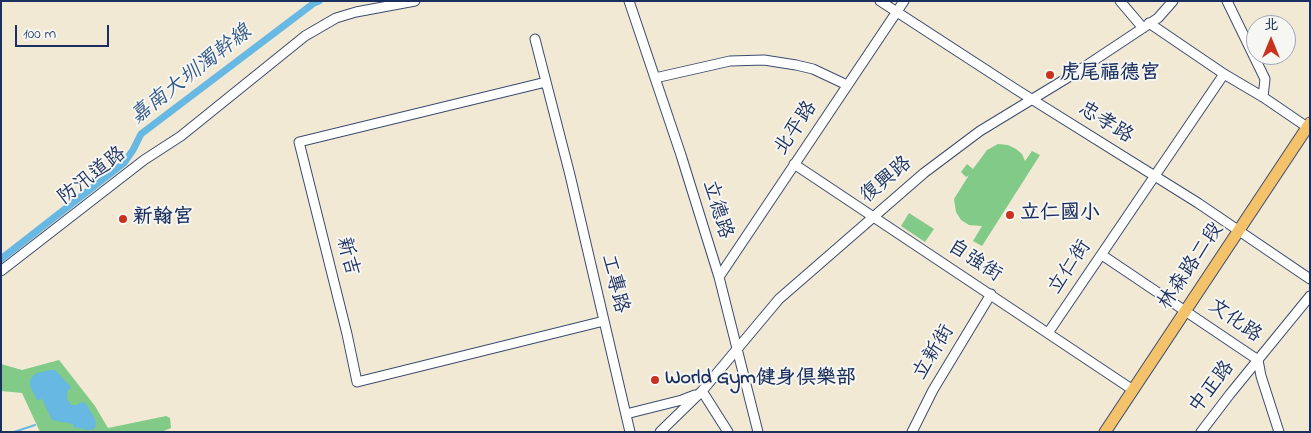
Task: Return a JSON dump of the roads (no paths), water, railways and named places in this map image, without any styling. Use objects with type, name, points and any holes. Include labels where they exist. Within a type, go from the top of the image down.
[{"type":"main road","name":"林森路二段","points":[[1105,432],[1309,125]]},
{"type":"street","name":"防汛道路","points":[[1,271],[144,160],[181,136],[305,36],[336,18],[356,12],[415,1]]},
{"type":"street","name":"立德路","points":[[629,1],[681,155],[719,277],[758,432]]},
{"type":"street","name":"忠孝路","points":[[880,1],[1032,100],[1239,230],[1310,279]]},
{"type":"street","name":"北平路","points":[[719,277],[904,1]]},
{"type":"street","points":[[1120,1],[1146,25],[1309,125]]},
{"type":"street","name":"復興路","points":[[660,432],[702,391],[779,299],[924,173],[980,131],[1032,100],[1158,18],[1174,1]]},
{"type":"street","points":[[1227,1],[1265,79],[1263,97]]},
{"type":"street","name":"工專路","points":[[535,39],[630,432]]},
{"type":"street","points":[[655,78],[730,61],[764,60],[813,69],[847,85]]},
{"type":"street","name":"立仁街","points":[[1048,333],[1224,74]]},
{"type":"street","name":"新吉","points":[[546,82],[299,142],[345,325],[357,382],[604,322]]},
{"type":"street","name":"自強街","points":[[794,164],[1133,390]]},
{"type":"street","name":"文化路","points":[[1102,255],[1258,360],[1278,432]]},
{"type":"street","name":"立新街","points":[[912,432],[933,390],[991,294]]},
{"type":"street","name":"中正路","points":[[1201,432],[1310,296]]},
{"type":"street","points":[[626,414],[682,400],[702,391],[728,432]]},
{"type":"water","points":[[55,370],[71,387],[67,392],[67,399],[71,405],[77,405],[81,402],[86,404],[95,419],[96,425],[94,429],[88,430],[73,427],[73,424],[52,420],[42,399],[37,400],[30,386],[30,381],[37,373]]},
{"type":"waterway","name":"嘉南大圳濁幹線","points":[[1,259],[124,163],[141,134],[319,1]]},
{"type":"waterway","points":[[14,432],[35,425]]},
{"type":"place","name":"虎尾福德宮","points":[[1050,75]]},
{"type":"place","name":"立仁國小","points":[[1010,215]]},
{"type":"place","name":"新翰宮","points":[[123,219]]},
{"type":"place","name":"World Gym健身俱樂部","points":[[655,380]]}]
